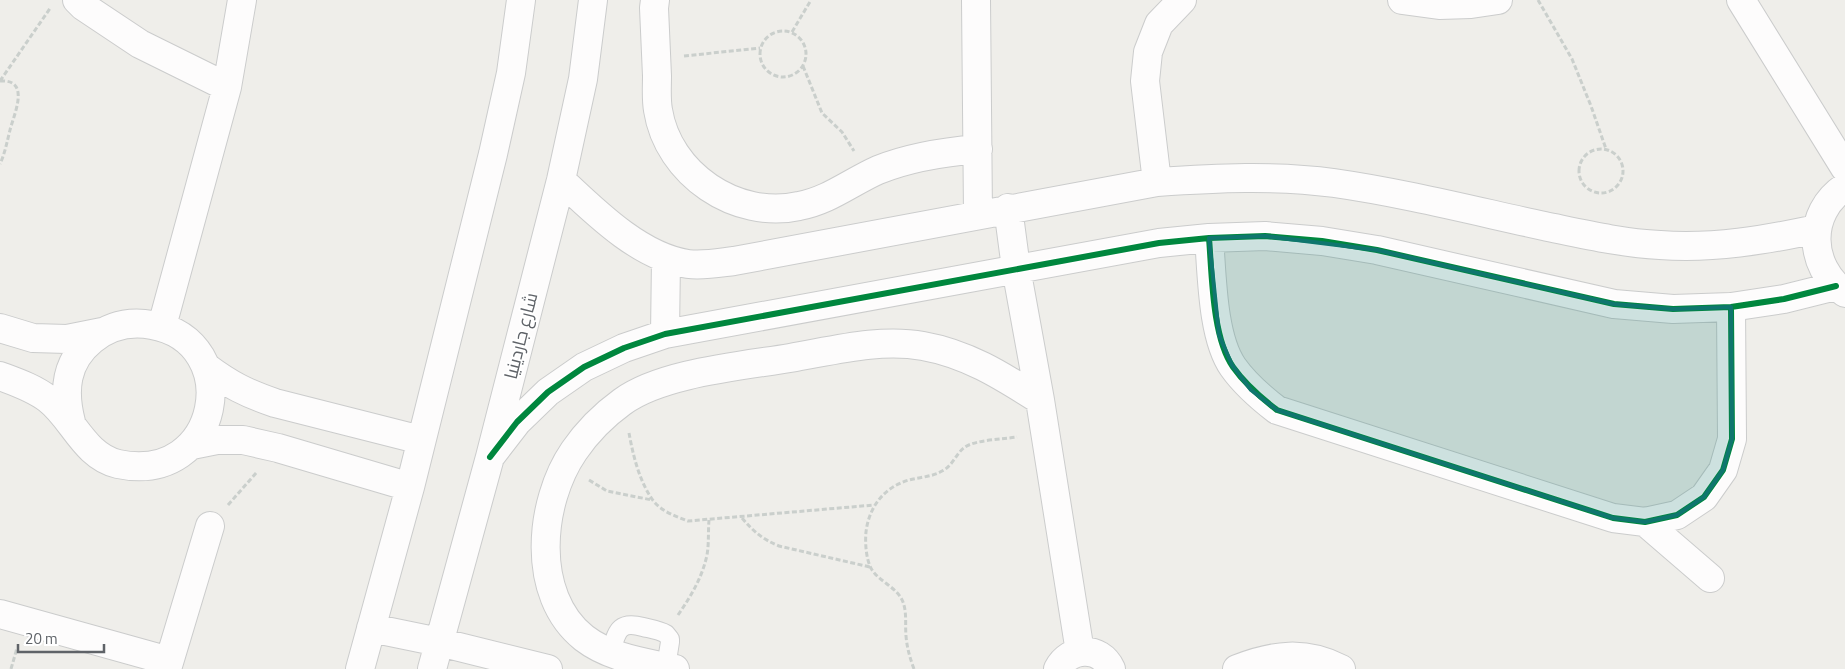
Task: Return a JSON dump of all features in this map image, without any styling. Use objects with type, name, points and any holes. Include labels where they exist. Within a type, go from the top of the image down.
[{"type":"street","points":[[77,0],[140,44],[227,87]]},
{"type":"street","points":[[162,326],[227,87],[242,0]]},
{"type":"street","points":[[360,669],[410,487],[493,154],[511,73],[521,0]]},
{"type":"street","name":"شارع جاردينيا","points":[[432,669],[490,457],[561,180],[583,79],[593,0]]},
{"type":"street","points":[[655,0],[658,111],[666,136],[685,166],[697,179],[720,195],[745,205],[771,208],[798,207],[824,199],[865,177],[911,159],[944,152],[978,149]]},
{"type":"street","points":[[976,0],[978,214]]},
{"type":"street","points":[[1157,182],[1145,81],[1148,52],[1159,24],[1182,0]]},
{"type":"street","points":[[1402,0],[1439,5],[1471,4],[1498,0]]},
{"type":"street","points":[[1741,0],[1845,168]]},
{"type":"street","points":[[561,180],[611,224],[638,244],[666,259],[689,264],[711,264],[1157,182],[1218,177],[1334,183],[1608,240],[1660,246],[1713,245],[1765,240],[1817,229]]},
{"type":"street","points":[[1840,290],[1823,270],[1816,250],[1817,229],[1824,209],[1836,193],[1845,187]]},
{"type":"street","points":[[1008,208],[1016,268],[1040,400],[1080,652]]},
{"type":"street","points":[[490,457],[517,422],[548,392],[584,367],[624,348],[666,334],[1159,243],[1209,238],[1266,236],[1322,241],[1377,250],[1614,304],[1673,309],[1731,307],[1840,290]]},
{"type":"street","points":[[1209,238],[1220,336],[1232,365],[1252,390],[1277,410],[1612,518],[1645,522],[1677,515],[1704,496],[1723,470],[1732,439],[1731,307]]},
{"type":"street","points":[[666,259],[666,334]]},
{"type":"street","points":[[0,328],[33,338],[68,338],[102,332],[121,325],[141,323],[162,326],[180,336],[195,350],[206,368],[211,388],[210,408],[203,427],[192,445],[175,457],[156,465],[129,466],[115,463],[97,454],[82,440],[71,422],[48,398],[18,382],[0,376]]},
{"type":"street","points":[[71,422],[66,402],[67,382],[74,362],[86,346],[102,332]]},
{"type":"street","points":[[671,668],[610,654],[583,637],[562,614],[550,585],[546,554],[547,518],[557,484],[573,452],[596,424],[623,400],[656,384],[691,375],[879,344],[921,346],[962,356],[1001,375],[1040,400]]},
{"type":"street","points":[[206,368],[229,384],[251,395],[275,403],[421,440]]},
{"type":"street","points":[[192,445],[217,440],[243,440],[278,448],[410,487]]},
{"type":"street","points":[[1645,522],[1710,578]]},
{"type":"street","points":[[0,614],[168,665],[210,526]]},
{"type":"street","points":[[370,628],[439,642],[548,669]]},
{"type":"street","points":[[1058,669],[1066,657],[1089,651],[1104,659],[1111,669]]},
{"type":"street","points":[[1237,669],[1261,659],[1288,656],[1314,659],[1341,669]]},
{"type":"lane","points":[[610,654],[618,630],[622,626],[632,624],[666,634],[670,639],[671,668]]},
{"type":"path","points":[[0,81],[55,0]]},
{"type":"path","points":[[792,32],[810,0]]},
{"type":"path","points":[[1538,0],[1572,60],[1606,149],[1619,158],[1623,166],[1621,182],[1616,188],[1600,194],[1585,188],[1580,181],[1579,165],[1583,157],[1590,152],[1597,149],[1606,149]]},
{"type":"path","points":[[784,30],[792,32],[804,42],[807,50],[806,58],[798,72],[783,77],[774,75],[762,64],[760,48],[763,41],[769,35],[776,31],[784,30]]},
{"type":"path","points":[[656,59],[760,48]]},
{"type":"path","points":[[803,66],[822,113],[842,132],[851,145],[865,177]]},
{"type":"path","points":[[0,81],[7,81],[14,85],[17,89],[19,100],[0,164]]},
{"type":"path","points":[[623,400],[631,447],[652,500],[675,516],[688,521],[708,520],[874,505]]},
{"type":"path","points":[[914,669],[908,652],[906,614],[903,600],[870,567],[866,538],[867,520],[874,505],[896,485],[943,471],[953,462],[964,447],[1045,432]]},
{"type":"path","points":[[210,526],[278,448]]},
{"type":"path","points":[[573,452],[582,472],[591,483],[607,491],[652,500]]},
{"type":"path","points":[[741,517],[754,533],[766,541],[779,546],[870,567]]},
{"type":"path","points":[[666,634],[693,592],[702,573],[707,554],[708,520]]},
{"type":"highlighted area","points":[[1265,236],[1377,250],[1614,304],[1673,309],[1731,307],[1732,439],[1723,470],[1704,497],[1677,515],[1645,522],[1613,518],[1277,410],[1251,390],[1232,365],[1219,335],[1209,238]]},
{"type":"cycle path","points":[[490,457],[517,422],[548,392],[584,367],[624,348],[665,334],[1159,243],[1209,238],[1265,236],[1322,241],[1377,250],[1614,304],[1673,309],[1731,307],[1784,299],[1836,286]]},
{"type":"cycle path","points":[[1209,238],[1214,305],[1226,354],[1233,367],[1243,379],[1277,410],[1613,518],[1645,522],[1677,515],[1704,497],[1723,470],[1732,439],[1731,307]]}]
